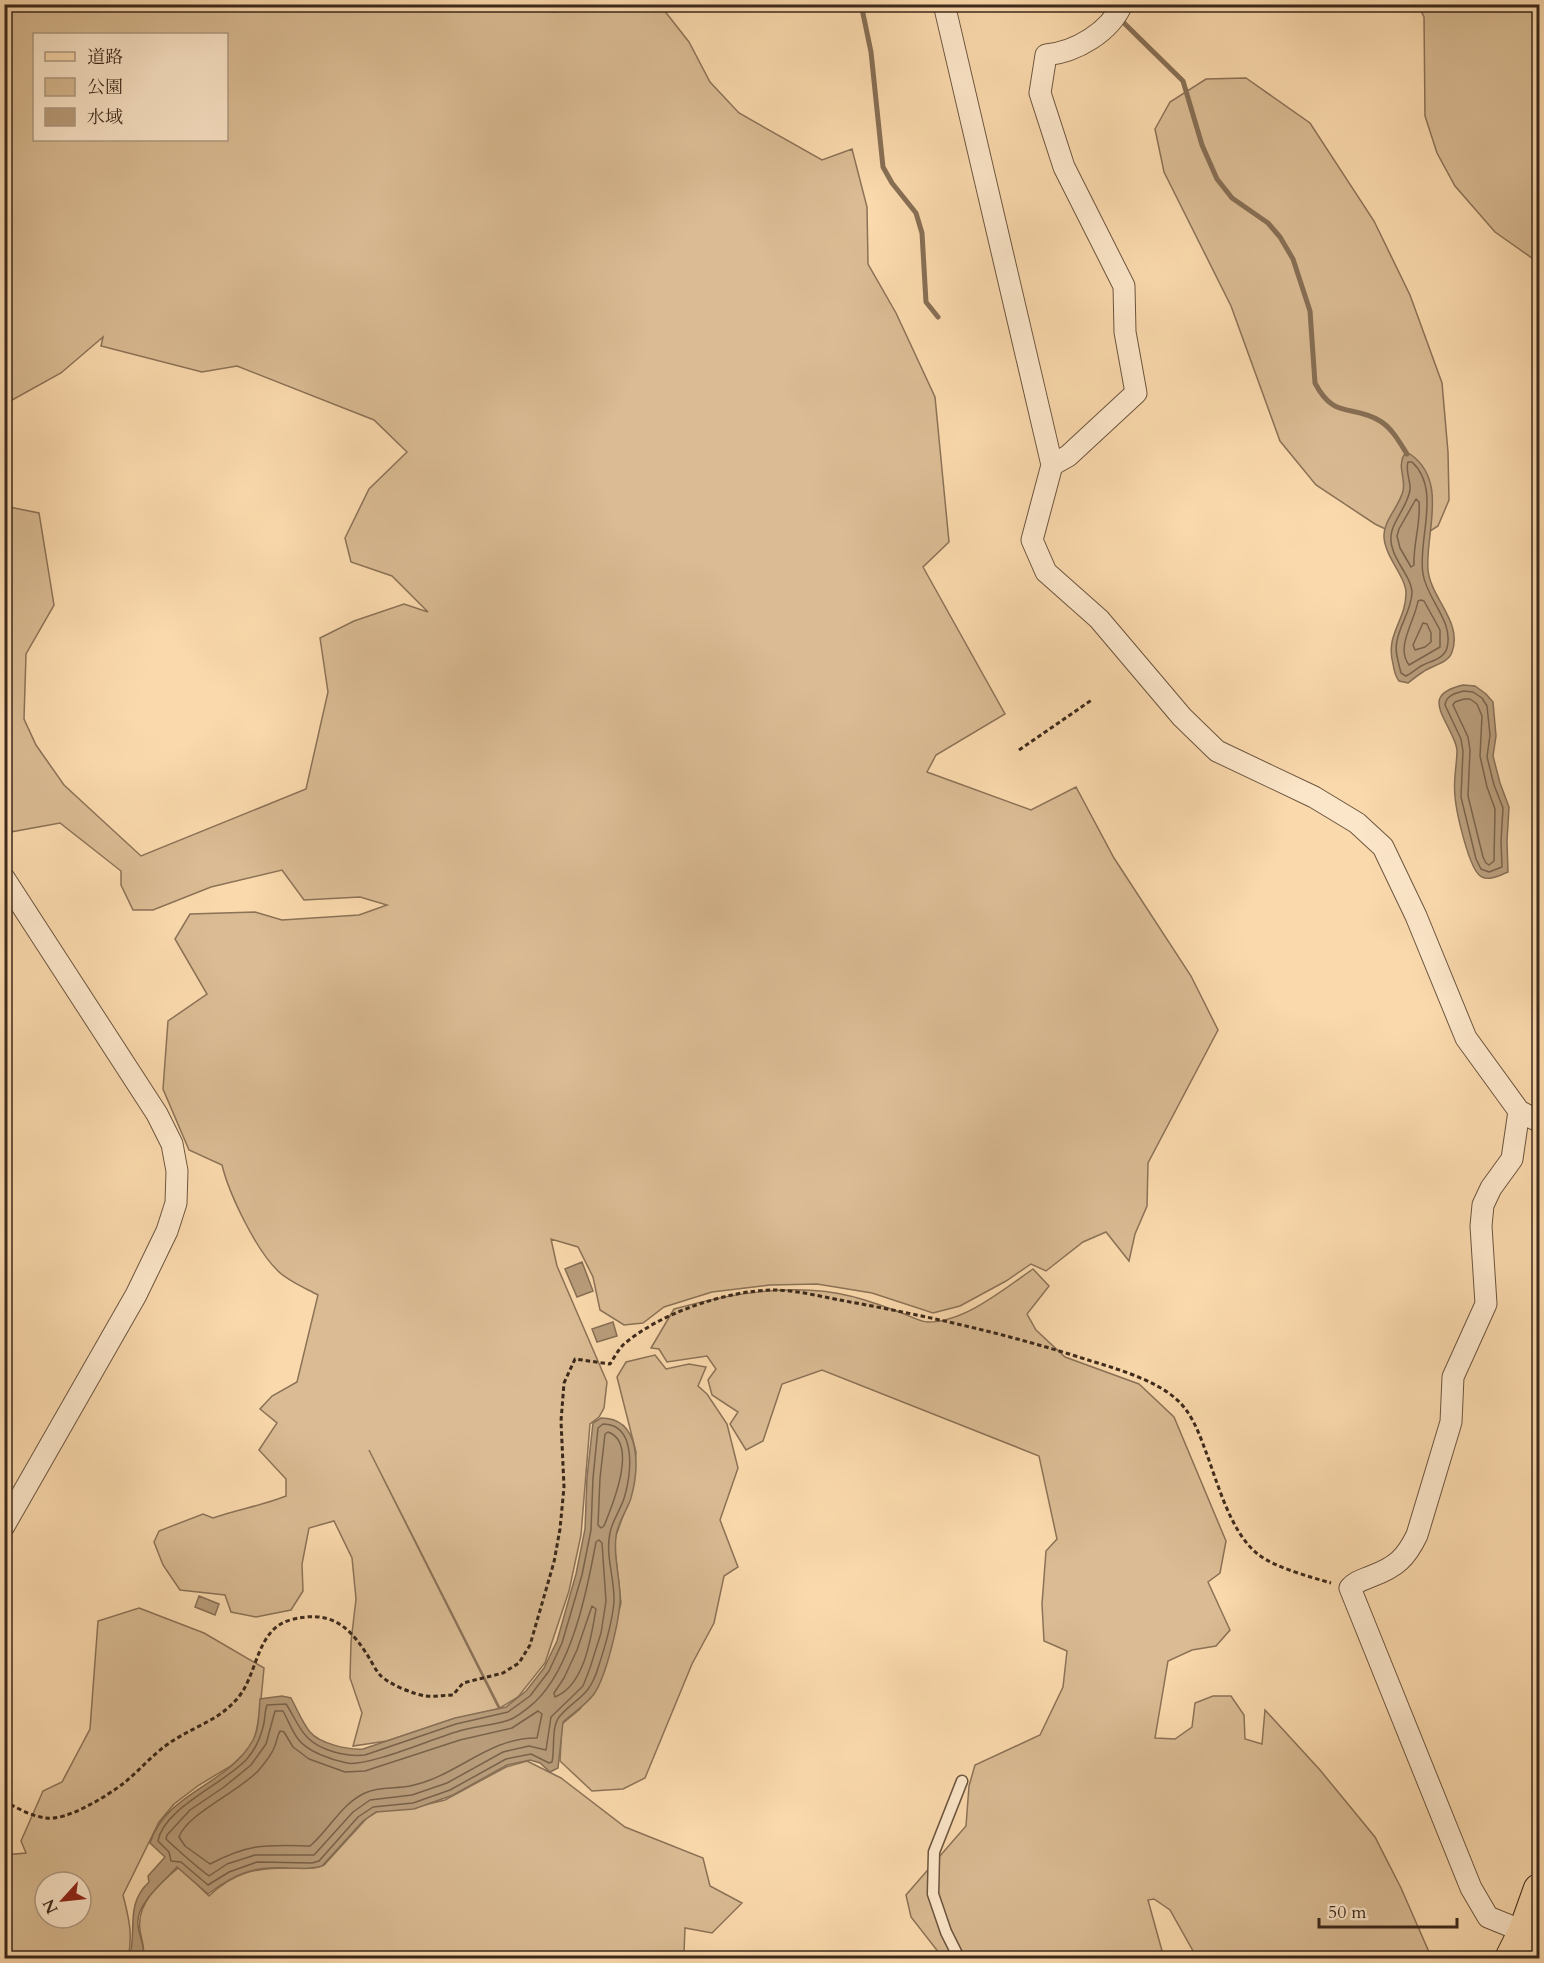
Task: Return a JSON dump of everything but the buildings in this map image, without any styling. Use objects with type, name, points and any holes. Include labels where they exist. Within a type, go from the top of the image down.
[{"type":"main road","points":[[1518,1945],[1539,1890]]},
{"type":"street","points":[[944,4],[1052,465],[1032,540],[1046,572],[1099,619],[1182,717],[1217,751],[1314,797],[1357,823],[1383,847],[1416,916],[1466,1038],[1520,1111],[1539,1122]]},
{"type":"street","points":[[1052,465],[1068,456],[1136,393],[1125,332],[1124,286],[1064,167],[1040,93],[1046,55],[1062,54],[1096,36],[1118,15],[1122,4]]},
{"type":"street","points":[[4,878],[158,1114],[172,1144],[177,1171],[176,1203],[162,1242],[136,1294],[4,1526]]},
{"type":"street","points":[[1518,1945],[1488,1917],[1471,1888],[1350,1588],[1355,1583],[1398,1562],[1409,1552],[1417,1535],[1451,1422],[1453,1377],[1486,1304],[1481,1226],[1484,1205],[1491,1188],[1512,1159],[1520,1111]]},
{"type":"lane","points":[[959,1959],[946,1932],[933,1894],[934,1852],[962,1781]]},
{"type":"path","points":[[1019,750],[1093,699]]},
{"type":"path","points":[[4,1801],[22,1811],[48,1819],[69,1814],[124,1783],[168,1744],[222,1714],[237,1700],[246,1688],[267,1636],[290,1620],[318,1617],[337,1620],[357,1639],[381,1676],[400,1687],[424,1696],[453,1695],[463,1683],[503,1673],[519,1663],[530,1645],[554,1562],[558,1540],[564,1487],[561,1421],[564,1383],[574,1359],[610,1364],[621,1347],[638,1333],[680,1310],[738,1294],[775,1290],[915,1314],[1026,1340],[1112,1367],[1155,1385],[1175,1398],[1190,1416],[1199,1433],[1237,1530],[1259,1556],[1298,1573],[1350,1588]]},
{"type":"green space","points":[[399,4],[402,10],[420,5],[505,4],[554,12],[571,10],[573,5],[660,5],[689,42],[710,82],[739,113],[822,160],[852,149],[867,207],[868,264],[896,313],[935,397],[949,542],[923,567],[1005,714],[936,755],[927,772],[1031,810],[1076,787],[1114,858],[1191,976],[1218,1030],[1148,1163],[1147,1206],[1135,1234],[1129,1261],[1106,1232],[1083,1242],[1046,1271],[1031,1264],[1006,1281],[960,1306],[933,1313],[872,1293],[817,1284],[770,1285],[712,1292],[664,1307],[643,1323],[624,1325],[600,1310],[593,1277],[578,1247],[551,1239],[557,1266],[607,1382],[604,1408],[599,1417],[590,1424],[581,1535],[569,1591],[545,1663],[518,1697],[500,1708],[369,1450],[499,1709],[453,1719],[387,1741],[353,1746],[362,1713],[350,1678],[356,1599],[352,1558],[334,1521],[309,1528],[302,1564],[303,1591],[291,1610],[256,1617],[231,1612],[225,1595],[180,1590],[163,1565],[154,1542],[159,1531],[203,1514],[213,1518],[286,1496],[286,1479],[259,1450],[277,1423],[260,1409],[272,1396],[297,1382],[318,1295],[287,1278],[270,1262],[244,1221],[222,1165],[189,1150],[163,1089],[168,1021],[207,994],[175,939],[190,914],[255,912],[282,920],[359,915],[387,905],[360,897],[304,900],[282,870],[211,887],[153,910],[133,910],[121,885],[121,871],[60,823],[5,833],[4,506],[39,513],[54,605],[26,654],[24,719],[36,745],[64,785],[141,856],[306,789],[328,692],[320,638],[354,621],[404,604],[428,612],[392,576],[351,562],[345,538],[369,489],[407,452],[374,420],[237,366],[202,372],[101,346],[103,337],[61,373],[5,404],[5,5]]},
{"type":"green space","points":[[1418,5],[1539,5],[1539,263],[1495,232],[1455,186],[1437,153],[1425,116],[1424,17]]},
{"type":"green space","points":[[1246,78],[1310,123],[1374,221],[1410,295],[1442,383],[1448,452],[1449,500],[1438,526],[1424,535],[1404,538],[1375,524],[1316,485],[1280,441],[1231,306],[1164,172],[1155,129],[1170,102],[1206,79]]},
{"type":"green space","points":[[1033,1269],[1049,1286],[1027,1314],[1036,1330],[1065,1357],[1139,1384],[1174,1417],[1226,1541],[1220,1573],[1208,1582],[1230,1630],[1216,1646],[1192,1650],[1168,1661],[1155,1738],[1175,1739],[1192,1727],[1195,1703],[1213,1696],[1231,1696],[1244,1715],[1245,1739],[1262,1744],[1265,1710],[1320,1770],[1375,1837],[1401,1888],[1430,1958],[1197,1958],[1170,1910],[1154,1899],[1148,1900],[1164,1958],[943,1958],[911,1917],[906,1895],[966,1826],[969,1786],[975,1765],[1040,1735],[1063,1687],[1067,1651],[1044,1641],[1042,1604],[1046,1551],[1057,1539],[1039,1456],[822,1370],[782,1384],[763,1441],[746,1450],[730,1424],[738,1412],[712,1395],[708,1380],[716,1369],[707,1356],[667,1362],[659,1349],[651,1348],[674,1309],[717,1299],[784,1290],[828,1292],[863,1300],[918,1320],[942,1321],[970,1311],[984,1303]]},
{"type":"green space","points":[[655,1355],[666,1369],[689,1364],[706,1367],[698,1386],[707,1394],[727,1424],[738,1468],[720,1520],[738,1567],[724,1576],[714,1623],[692,1664],[645,1778],[623,1789],[592,1791],[560,1761],[562,1724],[580,1709],[593,1691],[606,1661],[621,1603],[614,1541],[633,1488],[636,1452],[617,1377],[626,1362]]},
{"type":"green space","points":[[139,1608],[204,1633],[264,1668],[257,1741],[231,1766],[199,1785],[174,1804],[159,1822],[123,1895],[130,1926],[128,1958],[5,1958],[4,1855],[26,1853],[21,1841],[43,1791],[62,1782],[90,1729],[98,1621]]},
{"type":"green space","points":[[527,1761],[561,1778],[625,1827],[703,1858],[710,1886],[742,1903],[712,1933],[685,1928],[684,1953],[678,1958],[142,1958],[140,1920],[142,1911],[151,1894],[179,1867],[209,1896],[237,1876],[257,1870],[320,1867],[367,1818],[378,1811],[416,1807],[445,1800],[506,1767]]},
{"type":"water","points":[[1410,454],[1422,465],[1429,478],[1432,508],[1428,570],[1430,581],[1450,621],[1454,641],[1452,652],[1447,659],[1408,683],[1399,681],[1394,671],[1391,653],[1406,593],[1403,580],[1385,544],[1384,531],[1403,491],[1402,459],[1404,455]]},
{"type":"water","points":[[1463,685],[1475,686],[1493,702],[1496,736],[1493,756],[1509,807],[1508,872],[1492,878],[1482,877],[1477,873],[1464,840],[1455,790],[1456,744],[1442,716],[1439,703],[1444,693]]},
{"type":"water","points":[[582,1262],[593,1291],[577,1297],[565,1269]]},
{"type":"water","points":[[613,1322],[617,1336],[597,1342],[592,1329]]},
{"type":"water","points":[[601,1418],[614,1420],[624,1426],[631,1436],[636,1460],[631,1498],[616,1537],[619,1610],[611,1649],[599,1686],[587,1702],[563,1722],[558,1768],[550,1772],[540,1763],[530,1760],[507,1765],[453,1795],[414,1809],[376,1812],[363,1821],[322,1866],[265,1868],[246,1872],[208,1894],[177,1867],[141,1909],[138,1925],[143,1954],[142,1958],[129,1958],[137,1900],[149,1882],[148,1876],[165,1857],[150,1843],[158,1826],[183,1800],[229,1768],[242,1755],[255,1736],[260,1699],[282,1696],[291,1698],[304,1724],[315,1736],[335,1745],[363,1749],[455,1718],[506,1707],[526,1691],[544,1668],[557,1641],[576,1574],[585,1529],[587,1477],[593,1423]]},
{"type":"water","points":[[199,1596],[219,1604],[215,1615],[195,1607]]},
{"type":"waterway","points":[[861,4],[871,52],[883,167],[892,183],[916,213],[922,233],[926,302],[938,317]]},
{"type":"waterway","points":[[1124,23],[1183,81],[1202,145],[1217,179],[1232,198],[1268,223],[1280,237],[1293,259],[1310,311],[1315,383],[1322,395],[1337,407],[1380,421],[1395,436],[1407,454]]}]
